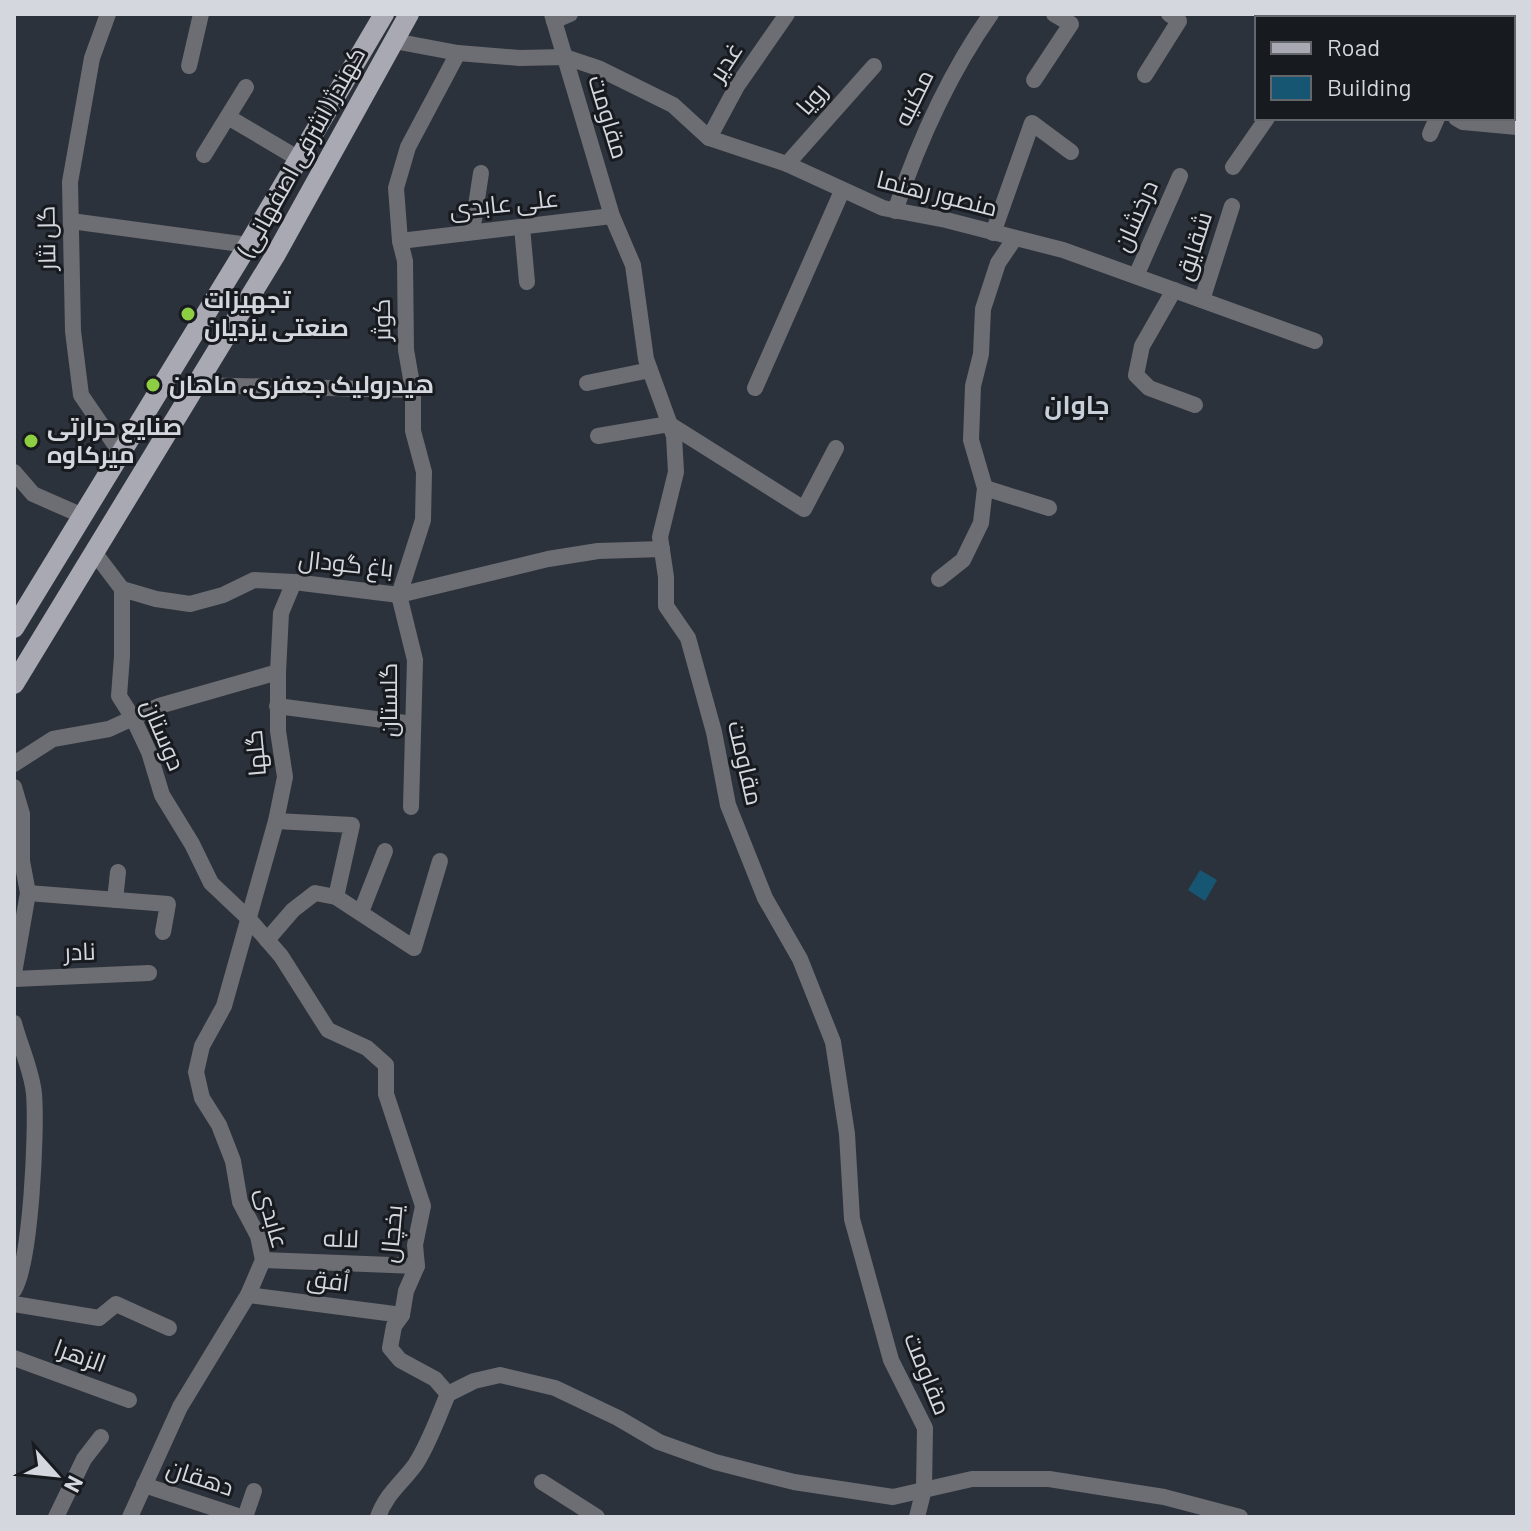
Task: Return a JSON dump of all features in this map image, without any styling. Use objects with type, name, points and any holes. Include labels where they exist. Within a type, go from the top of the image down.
[{"type":"main road","name":"کهندژ (اشرفی اصفهانی)","points":[[14,628],[270,209],[384,14]]},
{"type":"main road","name":"کهندژ (اشرفی اصفهانی)","points":[[14,684],[276,254],[409,14]]},
{"type":"main road","points":[[324,168],[313,162],[353,88],[360,69],[360,57]]},
{"type":"main road","points":[[221,342],[224,327],[284,218],[270,209]]},
{"type":"street","name":"گل نثار","points":[[108,14],[92,58],[70,182],[73,331],[81,395],[120,452]]},
{"type":"street","points":[[189,66],[201,14]]},
{"type":"street","name":"غدیر","points":[[709,138],[737,86],[787,14]]},
{"type":"street","name":"مکنیه","points":[[895,211],[916,151],[945,87],[991,14]]},
{"type":"street","points":[[1034,80],[1071,24],[1054,14]]},
{"type":"street","points":[[1145,75],[1179,21],[1169,14]]},
{"type":"street","name":"مقاومت","points":[[559,16],[565,57],[612,216],[633,265],[650,370],[674,436],[676,472],[660,537],[666,606],[688,638],[714,732],[728,805],[765,898],[800,959],[833,1042],[847,1134],[852,1219],[891,1360],[925,1428],[924,1489],[917,1517]]},
{"type":"street","points":[[394,41],[458,53],[520,58],[565,57]]},
{"type":"street","name":"کوثر","points":[[399,595],[423,520],[424,472],[413,431],[413,390],[406,350],[405,261],[400,241],[396,188],[408,147],[458,53]]},
{"type":"street","name":"منصور رهنما","points":[[565,57],[598,68],[673,105],[709,138],[787,164],[883,208],[1063,250],[1315,341]]},
{"type":"street","name":"رویا","points":[[787,164],[874,66]]},
{"type":"street","points":[[204,155],[246,87]]},
{"type":"street","points":[[228,117],[299,159]]},
{"type":"street","points":[[1233,167],[1266,120]]},
{"type":"street","points":[[1460,120],[1517,127]]},
{"type":"street","points":[[993,233],[1032,123],[1071,152]]},
{"type":"street","points":[[472,232],[481,173]]},
{"type":"street","name":"درخشان","points":[[1136,276],[1180,176]]},
{"type":"street","points":[[755,388],[842,191]]},
{"type":"street","name":"شقایق","points":[[1202,300],[1232,206]]},
{"type":"street","name":"علی عابدی","points":[[400,241],[612,216]]},
{"type":"street","points":[[71,221],[248,245]]},
{"type":"street","points":[[522,227],[527,282]]},
{"type":"street","points":[[939,579],[963,560],[981,523],[985,488],[971,440],[973,386],[981,354],[983,309],[998,263],[1015,238]]},
{"type":"street","points":[[1174,290],[1142,346],[1136,375],[1149,388],[1195,405]]},
{"type":"street","points":[[587,383],[650,370]]},
{"type":"street","points":[[194,385],[413,390]]},
{"type":"street","points":[[598,436],[669,424],[804,509],[836,448]]},
{"type":"street","points":[[14,472],[33,494],[83,516]]},
{"type":"street","points":[[985,488],[1049,508]]},
{"type":"street","name":"باغ گودال","points":[[122,589],[156,599],[190,604],[223,595],[254,580],[399,595],[548,559],[598,551],[662,549]]},
{"type":"street","points":[[94,552],[122,589]]},
{"type":"street","name":"گلها","points":[[248,918],[276,821],[285,777],[278,731],[278,672],[281,613],[294,582]]},
{"type":"street","name":"دوستان","points":[[122,589],[119,696],[149,752],[162,795],[211,883],[248,918]]},
{"type":"street","name":"گلستان","points":[[399,595],[415,660],[411,807]]},
{"type":"street","points":[[14,764],[53,739],[109,729],[159,706],[278,672]]},
{"type":"street","points":[[277,706],[413,724]]},
{"type":"street","points":[[14,787],[22,814],[22,861],[28,893],[14,976]]},
{"type":"street","points":[[276,821],[352,825],[336,897]]},
{"type":"street","points":[[361,912],[385,851]]},
{"type":"street","points":[[267,940],[293,910],[315,893],[336,897],[414,948],[440,861]]},
{"type":"street","points":[[115,900],[118,872]]},
{"type":"street","points":[[28,893],[168,904],[163,932]]},
{"type":"street","name":"یخچال","points":[[248,918],[281,956],[328,1030],[367,1048],[386,1065],[386,1094],[423,1206],[415,1245],[417,1266],[406,1291],[402,1315],[394,1326],[390,1348],[400,1360],[435,1379],[448,1394]]},
{"type":"street","name":"عابدی","points":[[130,1517],[180,1407],[248,1295],[263,1260],[258,1236],[240,1202],[233,1161],[219,1125],[202,1098],[196,1072],[202,1046],[224,1006],[248,918]]},
{"type":"street","name":"نادر","points":[[14,976],[149,973]]},
{"type":"street","points":[[14,1023],[34,1092],[34,1150],[26,1249],[19,1283],[14,1290]]},
{"type":"street","name":"لاله","points":[[263,1260],[417,1266]]},
{"type":"street","name":"اُفق","points":[[248,1295],[402,1315]]},
{"type":"street","points":[[14,1304],[99,1318],[116,1304],[169,1328]]},
{"type":"street","name":"الزهرا","points":[[14,1358],[129,1400]]},
{"type":"street","points":[[378,1517],[382,1505],[399,1480],[414,1465],[448,1394],[474,1381],[500,1375],[555,1388],[659,1442],[715,1462],[794,1482],[893,1497],[972,1479],[1049,1479],[1164,1497],[1240,1517]]},
{"type":"street","points":[[56,1517],[84,1459],[101,1437]]},
{"type":"street","points":[[542,1482],[597,1517]]},
{"type":"street","name":"دهقان","points":[[144,1485],[243,1517]]},
{"type":"street","points":[[243,1517],[254,1491]]},
{"type":"building","points":[[1200,870],[1217,880],[1205,901],[1188,890]]},
{"type":"place","name":"تجهیزات صنعتی یزدیان","points":[[188,314]]},
{"type":"place","name":"هیدرولیک جعفری. ماهان","points":[[153,385]]},
{"type":"place","name":"صنایع حرارتی میرکاوه","points":[[31,441]]},
{"type":"district","name":"جاوان","points":[[1077,405]]}]
